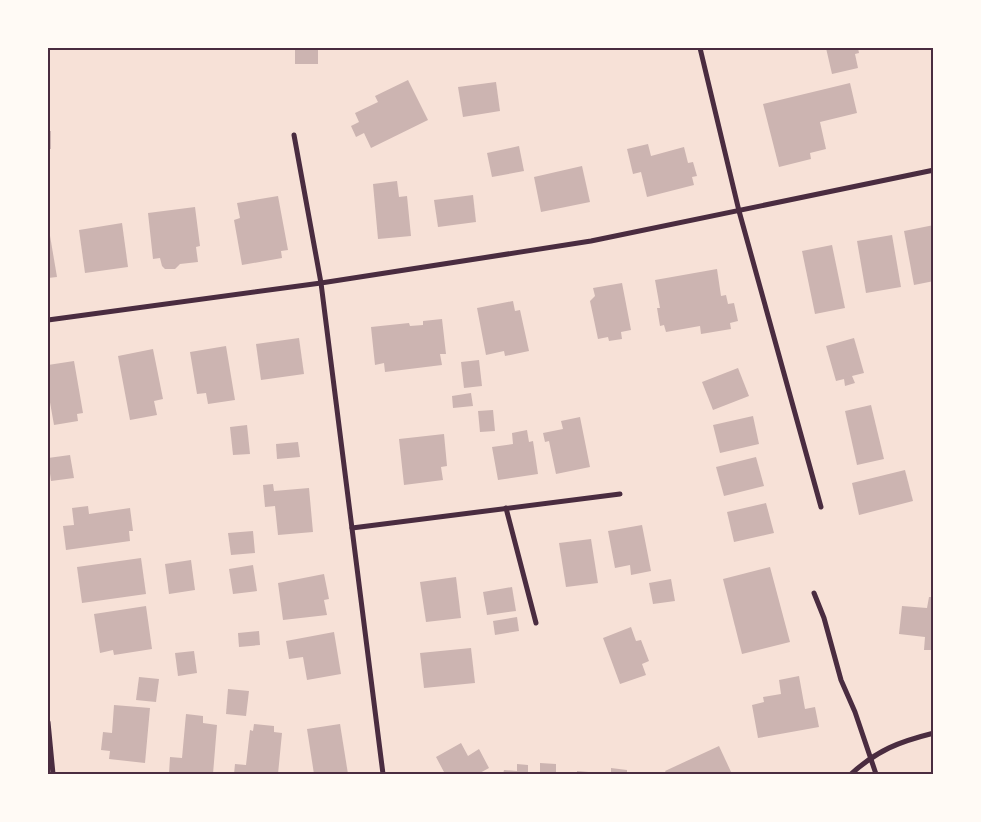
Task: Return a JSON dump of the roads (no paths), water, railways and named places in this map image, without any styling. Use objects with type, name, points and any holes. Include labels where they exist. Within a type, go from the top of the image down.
[{"type":"street","points":[[700,48],[739,211],[821,507]]},
{"type":"street","points":[[294,135],[322,283],[383,774]]},
{"type":"street","points":[[48,320],[322,283],[591,241],[934,170]]},
{"type":"street","points":[[352,528],[620,494]]},
{"type":"street","points":[[506,508],[536,623]]},
{"type":"street","points":[[814,593],[824,618],[841,680],[855,712],[876,774]]},
{"type":"street","points":[[48,722],[53,774]]},
{"type":"street","points":[[851,774],[870,757],[906,740],[934,733]]}]
